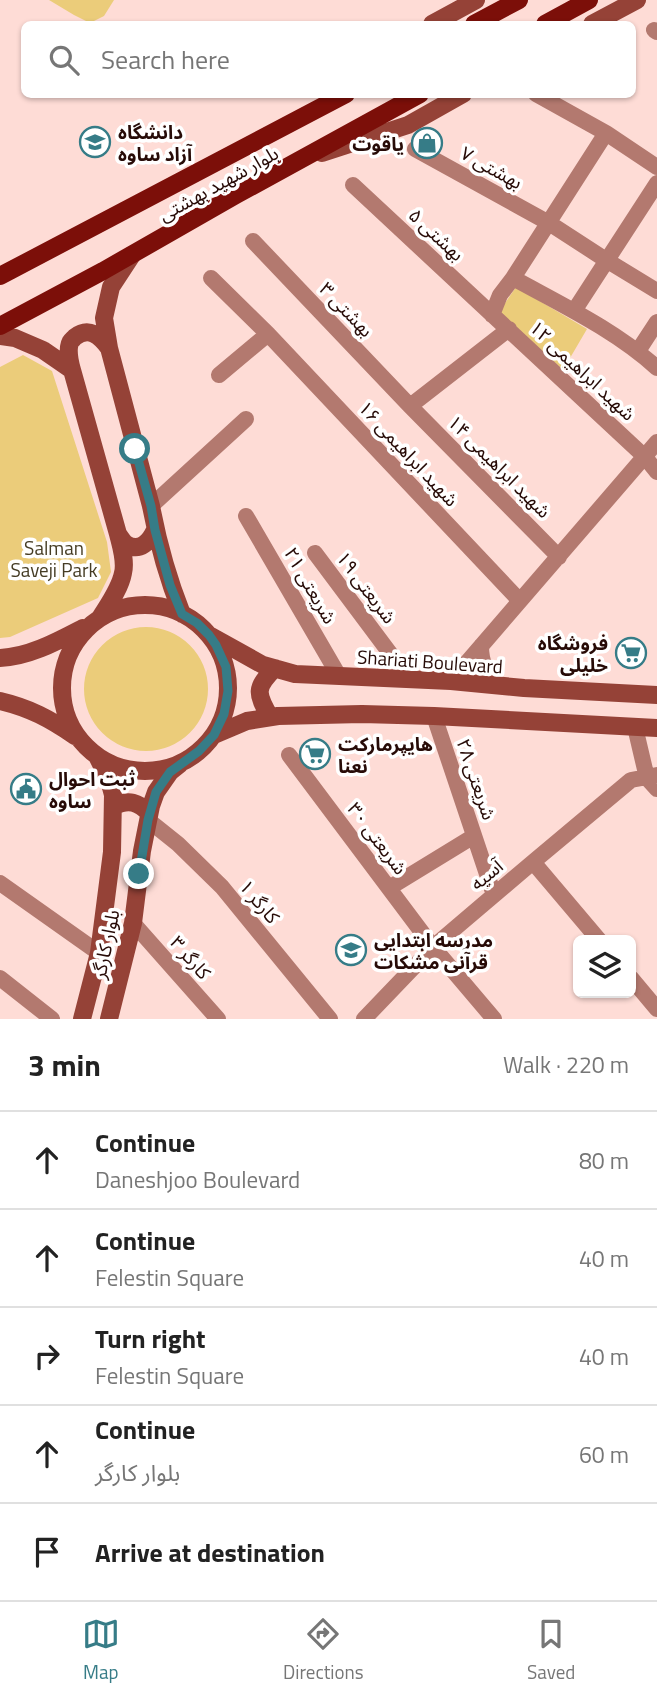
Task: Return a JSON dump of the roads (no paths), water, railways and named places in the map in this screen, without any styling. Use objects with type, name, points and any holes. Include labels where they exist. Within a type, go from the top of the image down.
[{"type":"main road","points":[[438,21],[476,0]]},
{"type":"main road","points":[[480,21],[519,0]]},
{"type":"main road","points":[[550,21],[589,0]]},
{"type":"main road","points":[[598,21],[637,0]]},
{"type":"main road","name":"بلوار شهید بهشتی","points":[[0,276],[291,125],[322,98]]},
{"type":"main road","points":[[291,125],[339,98]]},
{"type":"main road","points":[[302,160],[414,98]]},
{"type":"main road","name":"بلوار شهید بهشتی","points":[[0,326],[302,160],[408,125],[456,98]]},
{"type":"main road","points":[[132,255],[111,287],[104,318],[109,348],[155,530],[170,585],[182,614]]},
{"type":"main road","points":[[81,741],[65,709],[63,672],[74,645],[96,621],[124,572],[118,534],[68,349],[71,341],[79,334],[89,332],[100,336],[109,348]]},
{"type":"main road","points":[[0,336],[15,338],[43,350],[72,370]]},
{"type":"main road","points":[[118,534],[126,544],[136,547],[150,540],[155,530]]},
{"type":"main road","points":[[0,658],[51,645],[115,611],[149,605],[182,614],[197,623],[209,635],[226,667],[228,691],[224,714],[214,735],[199,751],[180,764],[156,770],[119,767],[97,756],[50,719],[15,704],[0,701]]},
{"type":"main road","name":"Shariati Boulevard","points":[[209,635],[263,665],[295,674],[657,695]]},
{"type":"main road","points":[[270,717],[262,704],[259,690],[275,668]]},
{"type":"main road","points":[[214,735],[247,722],[270,717],[362,714],[657,728]]},
{"type":"main road","name":"بلوار کارگر","points":[[82,1019],[99,953],[112,852],[114,806],[109,780],[97,756]]},
{"type":"main road","name":"بلوار کارگر","points":[[109,1019],[133,923],[148,817],[156,792],[170,772],[180,764]]},
{"type":"main road","points":[[114,806],[122,802],[141,804],[148,817]]},
{"type":"street","points":[[543,98],[606,133],[657,166]]},
{"type":"street","points":[[492,315],[500,295],[606,133]]},
{"type":"street","name":"بهشتی ۷","points":[[415,149],[549,223],[657,291]]},
{"type":"street","points":[[574,311],[657,183]]},
{"type":"street","name":"بهشتی ۵","points":[[353,185],[492,315]]},
{"type":"street","name":"بهشتی ۳","points":[[253,241],[411,406]]},
{"type":"street","name":"شهید ابراهیمی ۱۶","points":[[211,278],[268,334],[519,600]]},
{"type":"street","points":[[513,278],[574,311],[638,351],[657,368]]},
{"type":"street","name":"شهید ابراهیمی ۱۲","points":[[492,315],[645,457],[657,472]]},
{"type":"street","points":[[638,351],[657,322]]},
{"type":"street","points":[[411,406],[509,330]]},
{"type":"street","points":[[219,375],[268,334]]},
{"type":"street","name":"شهید ابراهیمی ۱۴","points":[[411,406],[559,557]]},
{"type":"street","points":[[151,506],[246,419]]},
{"type":"street","points":[[451,681],[657,442]]},
{"type":"street","name":"شریعتی ۲۱","points":[[246,516],[339,676]]},
{"type":"street","name":"شریعتی ۱۹","points":[[315,553],[410,680]]},
{"type":"street","points":[[481,646],[481,658],[485,668],[499,686]]},
{"type":"street","name":"شریعتی ۲۸","points":[[434,716],[494,895]]},
{"type":"street","points":[[635,727],[654,781]]},
{"type":"street","name":"شریعتی ۳۰","points":[[289,755],[433,947],[494,1019]]},
{"type":"street","name":"آسیه","points":[[364,1019],[433,947],[631,780],[654,781]]},
{"type":"street","name":"کارگر ۱","points":[[148,817],[222,887],[330,1019]]},
{"type":"street","points":[[389,888],[474,836]]},
{"type":"street","points":[[533,862],[595,935]]},
{"type":"street","points":[[0,883],[99,953]]},
{"type":"street","name":"کارگر ۳","points":[[133,923],[218,1019]]},
{"type":"street","points":[[0,978],[52,1019]]},
{"type":"street","points":[[636,984],[654,1005]]},
{"type":"place","name":"دانشگاه آزاد ساوه","points":[[95,142]]},
{"type":"place","name":"یاقوت","points":[[427,143]]},
{"type":"place","name":"فروشگاه خلیلی","points":[[631,653]]},
{"type":"place","name":"هایپرمارکت نعنا","points":[[315,754]]},
{"type":"place","name":"ثبت احوال ساوه","points":[[26,789]]},
{"type":"place","name":"مدرسه ابتدایی قرآنی مشکات","points":[[351,950]]},
{"type":"park label","name":"Salman Saveji Park","points":[[54,558]]}]
